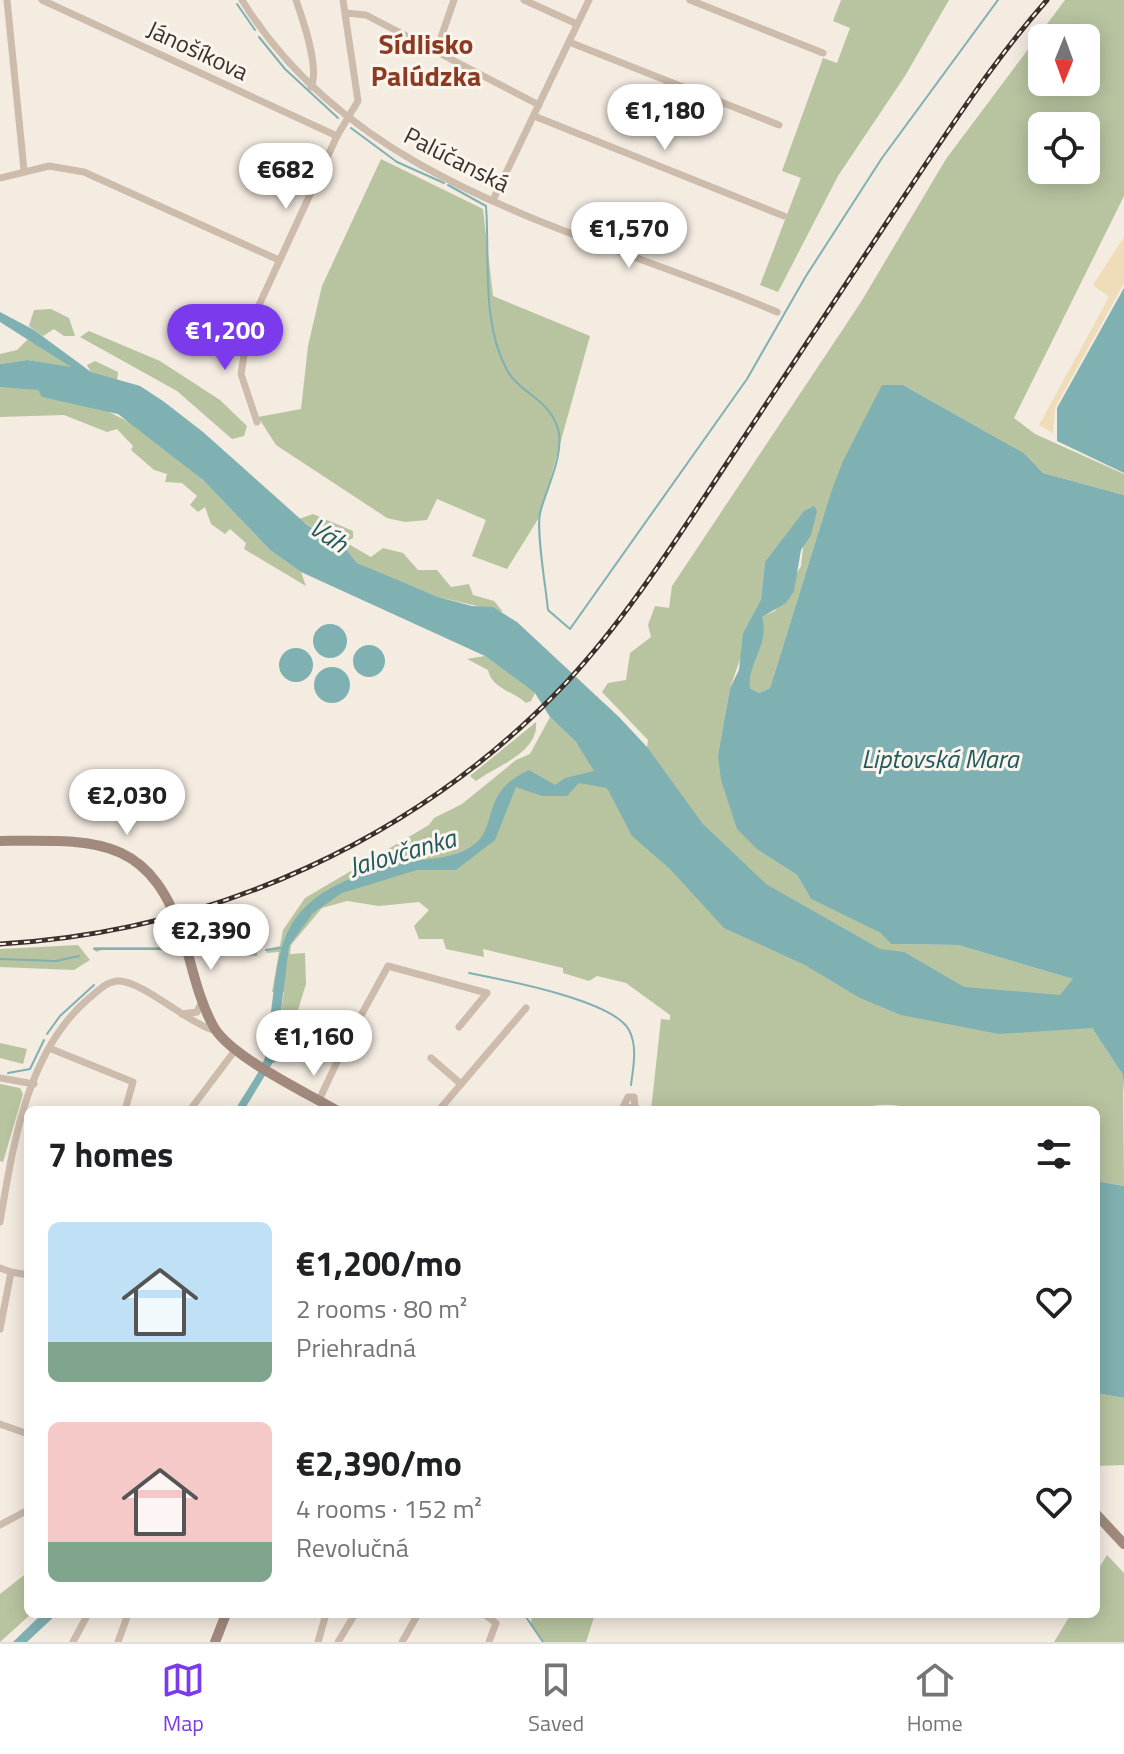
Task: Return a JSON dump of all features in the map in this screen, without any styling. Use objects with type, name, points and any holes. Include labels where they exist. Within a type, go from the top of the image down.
[{"type":"main road","points":[[0,841],[84,841],[115,850],[144,868],[172,906],[202,999],[216,1031],[257,1063],[329,1106]]},
{"type":"main road","points":[[1100,1518],[1124,1544]]},
{"type":"main road","points":[[215,1642],[224,1618]]},
{"type":"street","points":[[7,0],[24,170]]},
{"type":"street","name":"Jánošíkova","points":[[42,0],[337,136]]},
{"type":"street","points":[[66,11],[68,0]]},
{"type":"street","name":"Palúčanská","points":[[242,0],[275,49],[311,87],[349,119],[407,158],[557,230],[646,259],[777,312]]},
{"type":"street","points":[[296,0],[314,77],[311,87]]},
{"type":"street","points":[[257,422],[243,385],[242,354],[248,329],[337,136],[358,101],[343,0]]},
{"type":"street","points":[[436,52],[454,0]]},
{"type":"street","points":[[524,0],[577,24]]},
{"type":"street","points":[[493,200],[589,0]]},
{"type":"street","points":[[690,0],[823,53]]},
{"type":"street","points":[[346,13],[366,15],[539,105]]},
{"type":"street","points":[[569,42],[779,125]]},
{"type":"street","points":[[534,116],[784,216]]},
{"type":"street","points":[[0,178],[24,170],[56,166],[92,174],[279,260]]},
{"type":"street","points":[[319,1100],[388,966],[487,993],[459,1027]]},
{"type":"street","points":[[26,1106],[49,1048],[69,1017],[110,983],[127,982],[216,1031]]},
{"type":"street","points":[[181,1014],[197,1012],[202,999]]},
{"type":"street","points":[[442,1106],[526,1008]]},
{"type":"street","points":[[49,1048],[133,1082],[126,1106]]},
{"type":"street","points":[[193,1106],[236,1049]]},
{"type":"street","points":[[431,1058],[461,1084]]},
{"type":"street","points":[[0,1078],[34,1084]]},
{"type":"street","points":[[0,1222],[9,1167],[24,1112]]},
{"type":"street","points":[[0,1165],[9,1167]]},
{"type":"street","points":[[0,1268],[24,1274]]},
{"type":"street","points":[[0,1329],[11,1272]]},
{"type":"street","points":[[0,1424],[24,1433]]},
{"type":"street","points":[[0,1525],[24,1512]]},
{"type":"street","points":[[73,1642],[86,1618]]},
{"type":"street","points":[[118,1642],[127,1618]]},
{"type":"street","points":[[322,1641],[325,1618]]},
{"type":"street","points":[[338,1642],[353,1618]]},
{"type":"street","points":[[402,1642],[416,1618]]},
{"type":"street","points":[[489,1618],[496,1623],[489,1642]]},
{"type":"green space","points":[[841,0],[949,0],[905,76],[838,176],[778,292],[760,285],[801,178],[782,171],[823,58],[837,63],[850,28],[833,21]]},
{"type":"green space","points":[[1065,0],[1124,0],[1124,196],[1014,418],[1035,434],[1124,474],[1124,495],[1043,473],[1024,453],[903,385],[830,495],[770,688],[759,693],[750,688],[750,679],[763,635],[761,617],[775,611],[801,566],[804,540],[765,562],[761,599],[743,633],[743,651],[730,688],[718,755],[758,850],[797,875],[811,899],[882,933],[891,944],[958,945],[1073,979],[1092,1028],[1123,1075],[1124,1186],[1100,1182],[1100,1106],[651,1106],[661,1019],[670,1020],[670,1015],[626,983],[597,976],[589,981],[563,973],[563,968],[483,949],[484,957],[446,949],[443,939],[419,939],[414,926],[429,910],[419,902],[379,906],[347,901],[322,908],[291,945],[290,954],[305,953],[306,984],[283,1059],[273,1063],[284,992],[272,992],[279,952],[267,953],[266,949],[280,946],[283,930],[305,898],[462,804],[516,760],[530,754],[550,717],[576,742],[596,772],[647,747],[648,740],[602,692],[608,683],[626,680],[630,653],[651,637],[648,625],[655,606],[669,608],[672,586],[861,302],[946,159],[1028,49],[1028,96],[1100,96],[1100,24],[1047,24]]},
{"type":"green space","points":[[381,159],[483,209],[493,296],[590,336],[540,516],[507,569],[472,556],[486,520],[437,499],[427,520],[405,522],[387,518],[276,445],[258,417],[301,409],[308,346],[322,286]]},
{"type":"green space","points":[[51,309],[69,318],[75,336],[64,336],[54,329],[43,336],[29,326],[34,310]]},
{"type":"green space","points":[[89,331],[160,361],[220,400],[247,426],[244,436],[232,439],[177,391],[80,337]]},
{"type":"green space","points":[[29,338],[67,362],[71,368],[27,360],[0,364],[0,354],[17,350]]},
{"type":"green space","points":[[95,361],[118,372],[117,380],[91,372],[87,365]]},
{"type":"green space","points":[[0,387],[38,390],[43,397],[101,408],[135,425],[203,480],[270,550],[301,572],[306,586],[244,549],[246,543],[230,529],[225,534],[211,524],[205,507],[198,512],[190,505],[197,496],[182,483],[165,482],[167,474],[154,470],[131,450],[133,446],[117,429],[107,432],[64,415],[0,417]]},
{"type":"green space","points":[[313,514],[353,531],[353,538],[345,542],[371,557],[383,548],[403,553],[418,570],[437,570],[451,587],[469,584],[473,595],[494,601],[503,612],[438,597],[357,563],[346,549],[299,519]]},
{"type":"green space","points":[[485,656],[535,693],[531,701],[526,703],[504,689],[494,681],[488,670],[467,659]]},
{"type":"green space","points":[[536,722],[531,742],[515,758],[476,781],[470,776]]},
{"type":"green space","points":[[214,911],[229,925],[252,912],[259,915],[257,956],[201,952],[187,922]]},
{"type":"green space","points":[[78,945],[90,960],[74,970],[0,967],[0,949]]},
{"type":"green space","points":[[93,947],[172,949],[104,949],[96,952]]},
{"type":"green space","points":[[0,1043],[27,1049],[23,1064],[0,1058]]},
{"type":"green space","points":[[0,1084],[20,1088],[23,1094],[3,1162],[0,1161]]},
{"type":"green space","points":[[1100,1394],[1124,1398],[1124,1465],[1100,1466]]},
{"type":"green space","points":[[1107,1555],[1124,1573],[1124,1642],[1054,1642],[1069,1618],[1100,1618],[1100,1566]]},
{"type":"green space","points":[[24,1575],[24,1618],[27,1618],[0,1642],[0,1594]]},
{"type":"green space","points":[[532,1618],[594,1618],[586,1642],[544,1642],[531,1624]]},
{"type":"sand","points":[[1124,237],[1124,283],[1055,408],[1053,433],[1039,425],[1109,297],[1093,285]]},
{"type":"water","points":[[1124,288],[1124,473],[1057,441],[1057,408]]},
{"type":"water","name":"Liptovská Mara","points":[[0,312],[34,330],[91,372],[140,386],[163,401],[203,432],[306,524],[346,549],[357,563],[438,597],[472,606],[493,607],[517,622],[619,717],[647,747],[703,824],[766,884],[880,949],[904,952],[964,987],[1060,995],[1073,979],[958,945],[891,944],[881,933],[811,899],[797,875],[758,850],[737,829],[721,780],[718,755],[730,688],[739,670],[743,633],[761,599],[765,562],[804,511],[814,506],[817,511],[811,535],[801,550],[794,591],[786,603],[762,617],[763,636],[750,679],[750,688],[759,693],[770,688],[830,495],[843,461],[882,385],[903,385],[1024,453],[1043,473],[1124,495],[1124,1093],[1123,1075],[1092,1028],[999,1034],[901,1015],[860,998],[805,965],[724,928],[670,869],[632,836],[607,788],[579,783],[567,796],[542,796],[516,787],[495,840],[456,870],[417,870],[342,893],[313,913],[289,946],[275,1059],[246,1106],[237,1106],[265,1059],[279,956],[293,922],[305,907],[322,893],[359,875],[453,855],[469,848],[485,831],[495,800],[502,790],[529,770],[555,785],[565,778],[594,771],[576,742],[550,717],[535,693],[485,656],[301,572],[270,550],[203,480],[118,414],[42,397],[38,390],[0,387],[0,364],[27,360],[71,367],[0,322]]},
{"type":"water","points":[[330,624],[342,629],[347,641],[342,653],[330,658],[318,653],[313,641],[318,629]]},
{"type":"water","points":[[369,645],[381,649],[385,661],[381,673],[369,677],[357,673],[353,661],[357,649]]},
{"type":"water","points":[[296,648],[308,653],[313,665],[308,677],[296,682],[284,677],[279,665],[284,653]]},
{"type":"water","points":[[332,667],[344,673],[350,685],[344,697],[332,703],[320,697],[314,685],[320,673]]},
{"type":"water","points":[[1100,1182],[1124,1186],[1124,1398],[1100,1394]]},
{"type":"water","points":[[38,1618],[53,1618],[27,1642],[13,1642]]},
{"type":"waterway","points":[[448,185],[486,206],[488,290],[493,332],[499,352],[512,378],[548,410],[558,429],[559,449],[540,513],[539,533],[548,610],[570,629],[747,379],[806,276],[882,158],[998,0]]},
{"type":"waterway","points":[[237,4],[255,30]]},
{"type":"waterway","points":[[259,37],[285,69],[338,118]]},
{"type":"waterway","points":[[351,128],[397,162],[444,183]]},
{"type":"waterway","points":[[266,950],[281,948]]},
{"type":"waterway","points":[[94,949],[173,949]]},
{"type":"waterway","points":[[201,950],[257,951]]},
{"type":"waterway","points":[[0,959],[56,961],[79,956]]},
{"type":"waterway","points":[[469,973],[556,993],[602,1009],[619,1019],[629,1030],[633,1043],[631,1085]]},
{"type":"waterway","points":[[47,1034],[60,1016],[94,985]]},
{"type":"waterway","points":[[8,1073],[30,1069],[44,1040]]},
{"type":"waterway","points":[[527,1618],[543,1642]]},
{"type":"railway","points":[[0,944],[79,936],[157,920],[234,897],[307,868],[378,831],[445,788],[507,739],[565,684],[629,607],[966,105],[1047,0]]},
{"type":"district","name":"Sídlisko Palúdzka","points":[[426,59]]},
{"type":"water label","name":"Váh","points":[[329,535]]},
{"type":"water label","name":"Jalovčanka","points":[[402,852]]}]
